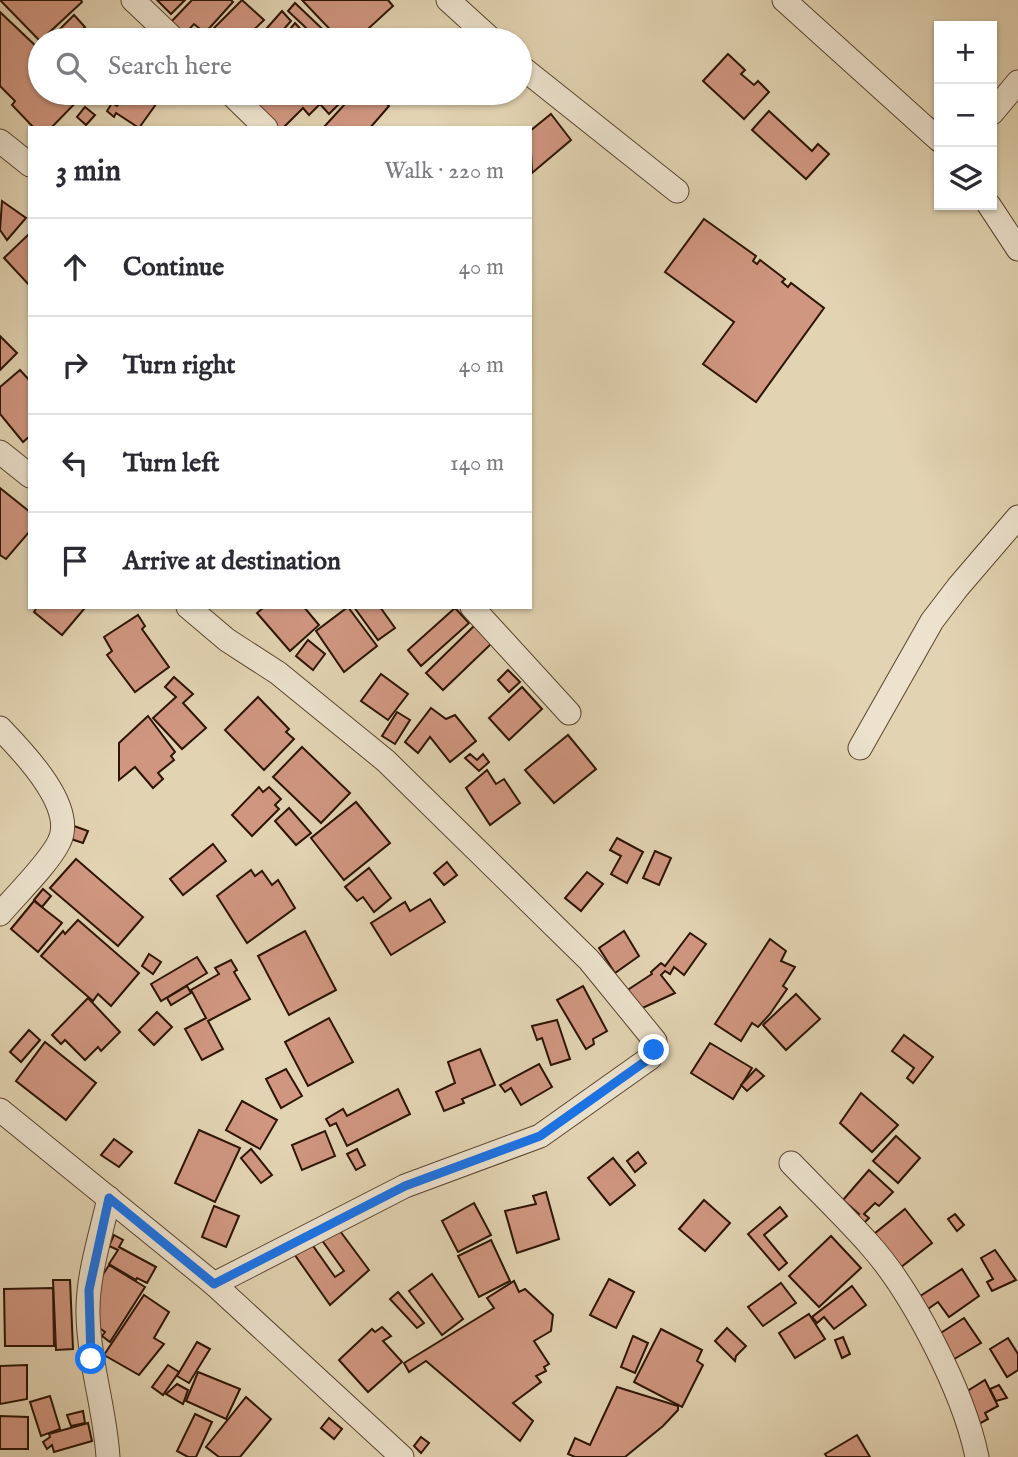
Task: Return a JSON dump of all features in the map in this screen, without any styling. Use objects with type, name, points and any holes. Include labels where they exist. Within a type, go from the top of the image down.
[{"type":"street","points":[[133,0],[162,28]]},
{"type":"street","points":[[448,0],[479,28]]},
{"type":"street","points":[[784,0],[934,135]]},
{"type":"street","points":[[532,76],[677,191]]},
{"type":"street","points":[[997,107],[1018,82]]},
{"type":"street","points":[[242,105],[264,126]]},
{"type":"street","points":[[0,141],[28,163]]},
{"type":"street","points":[[992,210],[1018,249]]},
{"type":"street","points":[[0,452],[28,474]]},
{"type":"street","points":[[860,748],[932,621],[957,586],[1018,517]]},
{"type":"street","points":[[190,609],[227,640],[278,673],[386,761],[589,960],[655,1041],[650,1058],[540,1136],[405,1186],[214,1284]]},
{"type":"street","points":[[474,609],[569,713]]},
{"type":"street","points":[[0,728],[59,801],[63,826],[59,842],[0,914]]},
{"type":"street","points":[[0,1110],[214,1284],[402,1457]]},
{"type":"street","points":[[791,1163],[871,1246],[908,1297],[955,1390],[977,1457]]},
{"type":"street","points":[[108,1457],[106,1428],[91,1359],[88,1313],[89,1290],[109,1198]]},
{"type":"building","points":[[0,0],[81,0],[82,2],[54,28],[28,29]]},
{"type":"building","points":[[157,0],[185,0],[171,14]]},
{"type":"building","points":[[192,0],[233,2],[210,28],[199,28],[194,24],[190,28],[173,28],[169,24]]},
{"type":"building","points":[[242,0],[264,20],[256,28],[214,28]]},
{"type":"building","points":[[302,0],[388,0],[393,6],[369,28],[329,28]]},
{"type":"building","points":[[295,3],[321,28],[306,28],[288,11]]},
{"type":"building","points":[[282,11],[291,21],[285,28],[267,28]]},
{"type":"building","points":[[0,12],[28,39],[28,105],[73,105],[53,126],[32,126],[12,105],[15,101],[0,86]]},
{"type":"building","points":[[74,15],[85,27],[84,28],[61,28]]},
{"type":"building","points":[[728,54],[745,70],[741,74],[754,85],[758,81],[769,92],[744,119],[703,81]]},
{"type":"building","points":[[111,105],[155,105],[140,126],[136,126],[116,113],[114,117],[107,111]]},
{"type":"building","points":[[254,105],[319,105],[309,115],[303,108],[285,126],[273,126]]},
{"type":"building","points":[[321,105],[338,105],[329,114]]},
{"type":"building","points":[[344,105],[389,106],[372,126],[325,126]]},
{"type":"building","points":[[85,107],[95,115],[86,125],[77,117]]},
{"type":"building","points":[[769,111],[812,151],[818,144],[829,154],[806,179],[752,130]]},
{"type":"building","points":[[551,114],[571,140],[532,173],[532,129]]},
{"type":"building","points":[[2,201],[26,218],[7,240],[0,230]]},
{"type":"building","points":[[704,219],[756,256],[753,261],[757,264],[760,260],[785,279],[782,282],[788,287],[791,283],[824,308],[756,402],[703,364],[734,322],[665,272]]},
{"type":"building","points":[[28,235],[28,284],[4,258]]},
{"type":"building","points":[[0,336],[17,353],[0,370]]},
{"type":"building","points":[[20,370],[28,379],[28,438],[23,442],[0,414],[0,387]]},
{"type":"building","points":[[0,488],[28,510],[28,533],[6,559],[0,555]]},
{"type":"building","points":[[36,609],[84,609],[62,635],[34,612]]},
{"type":"building","points":[[262,609],[306,609],[319,625],[290,651],[257,613]]},
{"type":"building","points":[[345,609],[349,609],[377,646],[344,672],[316,631]]},
{"type":"building","points":[[355,609],[381,609],[395,628],[378,640]]},
{"type":"building","points":[[454,609],[469,623],[421,666],[408,650]]},
{"type":"building","points":[[138,615],[145,626],[142,629],[169,667],[135,692],[107,655],[112,651],[104,637]]},
{"type":"building","points":[[475,625],[492,643],[443,690],[426,673]]},
{"type":"building","points":[[308,640],[325,654],[313,670],[296,656]]},
{"type":"building","points":[[508,670],[520,682],[509,692],[498,680]]},
{"type":"building","points":[[381,674],[408,694],[388,720],[361,701]]},
{"type":"building","points":[[174,677],[193,694],[183,703],[206,728],[182,749],[153,718],[176,697],[165,687]]},
{"type":"building","points":[[522,687],[542,709],[509,740],[489,718]]},
{"type":"building","points":[[258,697],[289,729],[286,732],[294,739],[264,770],[225,730]]},
{"type":"building","points":[[431,708],[446,719],[455,715],[476,741],[450,762],[430,737],[418,753],[405,742]]},
{"type":"building","points":[[397,712],[410,720],[395,744],[382,736]]},
{"type":"building","points":[[148,716],[175,752],[171,756],[174,760],[158,773],[163,779],[153,788],[135,767],[119,780],[119,743]]},
{"type":"building","points":[[568,735],[596,769],[554,803],[525,770]]},
{"type":"building","points":[[302,747],[350,793],[321,823],[273,777]]},
{"type":"building","points":[[470,754],[477,760],[483,754],[489,762],[479,771],[465,758]]},
{"type":"building","points":[[487,770],[496,784],[504,779],[520,803],[490,825],[466,788]]},
{"type":"building","points":[[259,787],[263,792],[269,787],[281,799],[275,805],[279,809],[252,836],[232,815]]},
{"type":"building","points":[[356,802],[390,843],[344,880],[311,838]]},
{"type":"building","points":[[289,808],[311,833],[296,845],[275,821]]},
{"type":"building","points":[[74,826],[88,831],[83,843],[71,839]]},
{"type":"building","points":[[617,838],[643,852],[627,883],[611,874],[621,856],[610,850]]},
{"type":"building","points":[[213,844],[226,861],[183,895],[170,879]]},
{"type":"building","points":[[655,851],[671,858],[659,885],[643,878]]},
{"type":"building","points":[[76,859],[143,917],[118,946],[50,888]]},
{"type":"building","points":[[447,862],[457,875],[444,885],[434,873]]},
{"type":"building","points":[[369,868],[391,898],[374,912],[363,897],[357,901],[345,887]]},
{"type":"building","points":[[251,870],[255,876],[262,871],[272,885],[278,880],[295,908],[247,943],[217,896]]},
{"type":"building","points":[[587,872],[603,884],[581,911],[565,898]]},
{"type":"building","points":[[43,889],[51,896],[42,907],[34,900]]},
{"type":"building","points":[[430,899],[445,922],[391,955],[371,923],[405,902],[410,911]]},
{"type":"building","points":[[34,901],[62,923],[38,952],[11,929]]},
{"type":"building","points":[[78,920],[139,973],[111,1006],[98,994],[93,1001],[41,956],[63,931],[65,934]]},
{"type":"building","points":[[305,931],[336,990],[289,1015],[258,956]]},
{"type":"building","points":[[624,931],[639,956],[615,973],[599,948]]},
{"type":"building","points":[[690,933],[706,944],[684,975],[674,967],[670,974],[665,971],[661,975],[675,993],[636,1011],[623,993],[652,974],[661,963],[665,966]]},
{"type":"building","points":[[770,939],[786,951],[781,961],[795,967],[783,986],[787,989],[770,1014],[758,1027],[752,1023],[741,1041],[715,1024]]},
{"type":"building","points":[[149,954],[161,962],[153,974],[142,966]]},
{"type":"building","points":[[197,957],[207,973],[161,1001],[151,984]]},
{"type":"building","points":[[231,960],[237,970],[234,972],[250,999],[208,1021],[223,1049],[202,1060],[185,1029],[206,1018],[191,990],[219,974],[215,968]]},
{"type":"building","points":[[187,986],[191,993],[171,1005],[167,998]]},
{"type":"building","points":[[583,986],[607,1031],[593,1039],[594,1044],[586,1049],[557,1000]]},
{"type":"building","points":[[796,994],[820,1019],[786,1050],[763,1025]]},
{"type":"building","points":[[88,998],[120,1032],[101,1051],[98,1047],[85,1060],[65,1040],[61,1044],[52,1035]]},
{"type":"building","points":[[157,1012],[172,1027],[154,1045],[139,1030]]},
{"type":"building","points":[[329,1018],[353,1062],[308,1086],[285,1042]]},
{"type":"building","points":[[557,1020],[570,1059],[551,1065],[542,1038],[537,1040],[532,1026]]},
{"type":"building","points":[[29,1030],[40,1040],[21,1062],[10,1052]]},
{"type":"building","points":[[904,1035],[933,1057],[913,1083],[907,1078],[914,1068],[892,1051]]},
{"type":"building","points":[[45,1042],[96,1083],[66,1120],[16,1081]]},
{"type":"building","points":[[710,1043],[752,1068],[733,1099],[691,1073]]},
{"type":"building","points":[[480,1049],[495,1085],[462,1099],[464,1103],[444,1111],[436,1092],[455,1083],[448,1062]]},
{"type":"building","points":[[539,1064],[552,1087],[521,1105],[511,1088],[505,1092],[500,1085]]},
{"type":"building","points":[[286,1069],[302,1096],[281,1108],[266,1079]]},
{"type":"building","points":[[756,1069],[764,1076],[747,1091],[741,1085]]},
{"type":"building","points":[[398,1089],[410,1114],[347,1146],[336,1123],[330,1126],[326,1119],[343,1109],[347,1116]]},
{"type":"building","points":[[861,1093],[898,1125],[872,1152],[840,1123]]},
{"type":"building","points":[[242,1101],[277,1120],[260,1149],[226,1130]]},
{"type":"building","points":[[199,1130],[240,1148],[215,1202],[175,1183]]},
{"type":"building","points":[[325,1131],[335,1156],[302,1170],[292,1145]]},
{"type":"building","points":[[896,1136],[920,1158],[898,1183],[873,1161]]},
{"type":"building","points":[[114,1139],[132,1152],[119,1167],[101,1155]]},
{"type":"building","points":[[251,1149],[272,1175],[261,1183],[241,1158]]},
{"type":"building","points":[[357,1149],[365,1165],[356,1170],[347,1154]]},
{"type":"building","points":[[638,1152],[646,1163],[635,1172],[627,1161]]},
{"type":"building","points":[[613,1158],[635,1185],[610,1205],[588,1178]]},
{"type":"building","points":[[869,1170],[893,1192],[879,1206],[875,1203],[864,1214],[869,1218],[863,1224],[855,1218],[859,1214],[843,1200]]},
{"type":"building","points":[[546,1192],[559,1239],[517,1253],[505,1211],[536,1204],[533,1196]]},
{"type":"building","points":[[704,1200],[730,1223],[705,1251],[679,1229]]},
{"type":"building","points":[[474,1203],[491,1235],[458,1252],[442,1221]]},
{"type":"building","points":[[214,1206],[239,1216],[226,1247],[202,1237]]},
{"type":"building","points":[[780,1207],[787,1216],[764,1235],[787,1263],[779,1270],[748,1234]]},
{"type":"building","points":[[905,1209],[932,1243],[896,1271],[869,1238]]},
{"type":"building","points":[[955,1214],[964,1225],[957,1231],[948,1219]]},
{"type":"building","points":[[340,1231],[369,1270],[330,1305],[292,1251],[311,1243],[335,1277],[344,1271],[321,1239]]},
{"type":"building","points":[[114,1235],[123,1240],[119,1247],[156,1267],[147,1283],[137,1278],[136,1280],[109,1264],[118,1250],[109,1246]]},
{"type":"building","points":[[831,1236],[861,1268],[819,1307],[789,1276]]},
{"type":"building","points":[[491,1240],[510,1281],[479,1297],[458,1256]]},
{"type":"building","points":[[995,1250],[1016,1280],[992,1291],[987,1282],[993,1279],[981,1258]]},
{"type":"building","points":[[109,1265],[145,1287],[110,1342],[102,1336],[105,1332],[92,1323],[90,1295]]},
{"type":"building","points":[[962,1269],[979,1296],[949,1317],[938,1302],[922,1313],[914,1300]]},
{"type":"building","points":[[432,1274],[463,1319],[442,1335],[409,1291]]},
{"type":"building","points":[[609,1279],[634,1292],[616,1328],[590,1315]]},
{"type":"building","points":[[53,1280],[70,1280],[73,1349],[56,1350]]},
{"type":"building","points":[[514,1281],[519,1292],[525,1289],[553,1315],[551,1331],[534,1341],[549,1364],[544,1367],[546,1371],[536,1376],[541,1382],[513,1403],[533,1421],[520,1441],[426,1361],[409,1372],[404,1363],[494,1308],[487,1298]]},
{"type":"building","points":[[781,1283],[796,1303],[763,1326],[748,1307]]},
{"type":"building","points":[[852,1286],[866,1305],[834,1329],[824,1317],[817,1323],[812,1317]]},
{"type":"building","points":[[53,1288],[54,1346],[5,1346],[4,1289]]},
{"type":"building","points":[[398,1292],[424,1323],[417,1328],[390,1299]]},
{"type":"building","points":[[144,1295],[169,1312],[154,1338],[164,1344],[139,1375],[104,1355]]},
{"type":"building","points":[[809,1314],[825,1339],[795,1358],[779,1333]]},
{"type":"building","points":[[964,1318],[981,1343],[951,1361],[936,1336]]},
{"type":"building","points":[[382,1327],[391,1336],[383,1341],[402,1362],[368,1392],[339,1360],[372,1329],[375,1332]]},
{"type":"building","points":[[727,1328],[746,1346],[736,1356],[735,1361],[715,1341]]},
{"type":"building","points":[[661,1329],[702,1350],[697,1361],[703,1365],[682,1407],[634,1382]]},
{"type":"building","points":[[633,1336],[648,1343],[635,1373],[621,1367]]},
{"type":"building","points":[[843,1337],[850,1354],[842,1358],[835,1340]]},
{"type":"building","points":[[1008,1338],[1018,1354],[1018,1370],[1007,1377],[990,1349]]},
{"type":"building","points":[[197,1342],[210,1349],[189,1383],[177,1376]]},
{"type":"building","points":[[27,1365],[27,1399],[0,1404],[0,1366]]},
{"type":"building","points":[[168,1365],[179,1372],[163,1395],[152,1387]]},
{"type":"building","points":[[198,1372],[240,1389],[226,1419],[186,1401]]},
{"type":"building","points":[[985,1380],[998,1406],[985,1413],[988,1419],[977,1425],[961,1395]]},
{"type":"building","points":[[177,1384],[188,1390],[183,1404],[166,1394]]},
{"type":"building","points":[[999,1385],[1007,1398],[996,1401],[990,1389]]},
{"type":"building","points":[[617,1387],[678,1406],[678,1410],[625,1457],[575,1457],[568,1454],[575,1438],[590,1445]]},
{"type":"building","points":[[50,1396],[60,1429],[41,1436],[30,1402]]},
{"type":"building","points":[[246,1397],[271,1419],[240,1457],[219,1457],[206,1447]]},
{"type":"building","points":[[83,1411],[85,1423],[71,1426],[67,1415]]},
{"type":"building","points":[[195,1414],[212,1422],[196,1457],[188,1457],[177,1451]]},
{"type":"building","points":[[0,1416],[28,1417],[28,1449],[0,1449]]},
{"type":"building","points":[[329,1418],[342,1429],[334,1439],[321,1428]]},
{"type":"building","points":[[88,1423],[92,1441],[54,1452],[52,1445],[47,1449],[43,1442],[50,1437],[49,1434]]},
{"type":"building","points":[[857,1435],[870,1457],[827,1457],[825,1454]]},
{"type":"building","points":[[421,1437],[429,1443],[421,1453],[414,1446]]},
{"type":"route","points":[[91,1359],[89,1290],[109,1198],[214,1284],[405,1186],[540,1136],[650,1058],[654,1050]]}]
